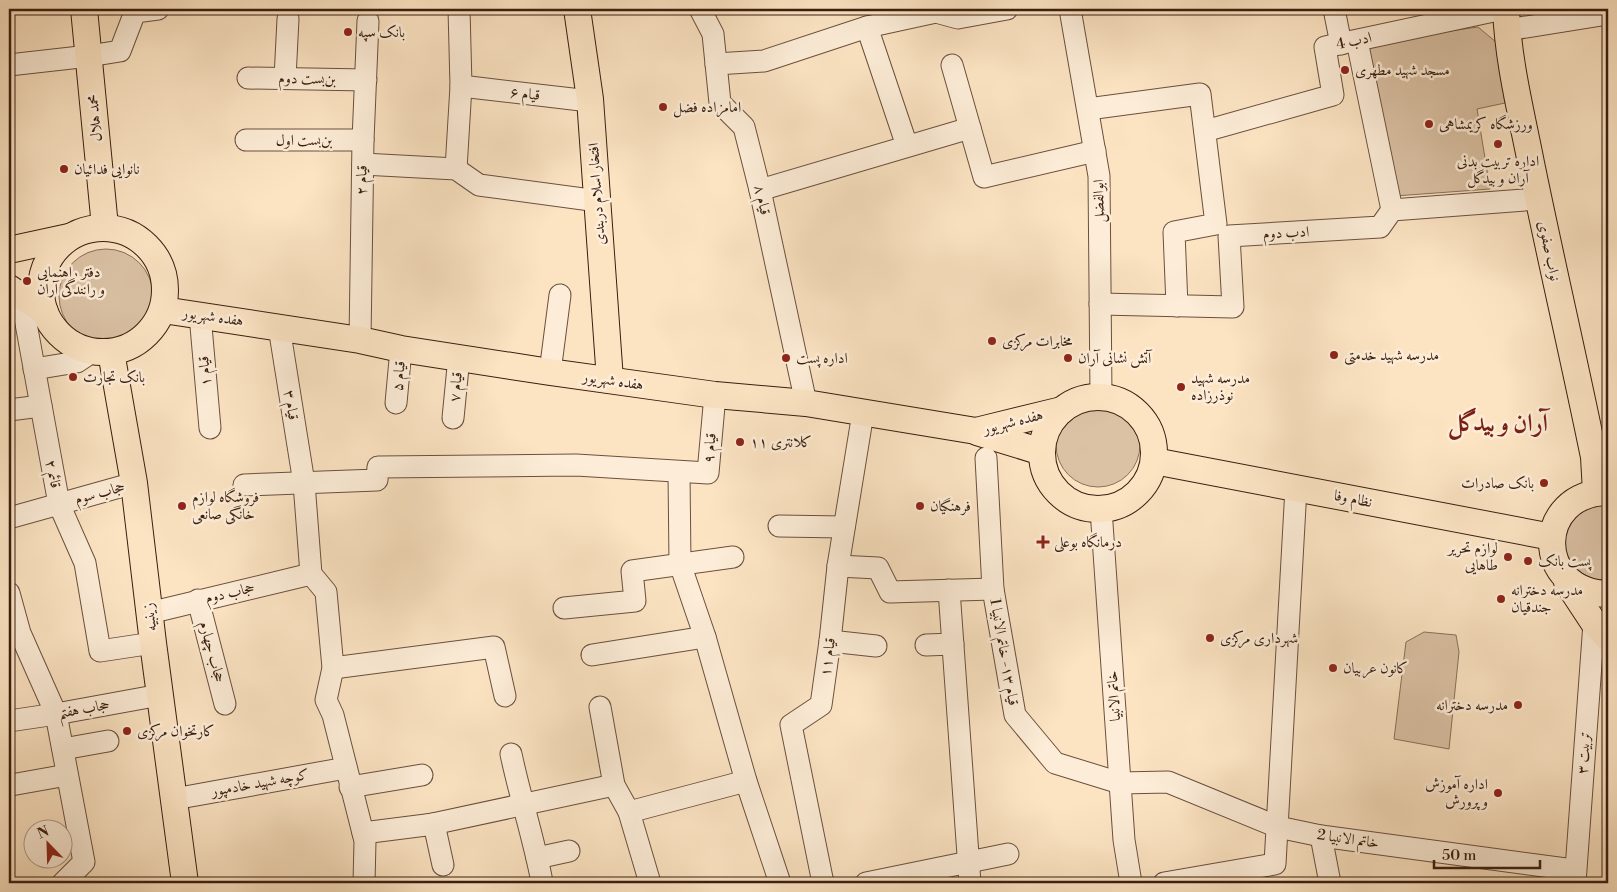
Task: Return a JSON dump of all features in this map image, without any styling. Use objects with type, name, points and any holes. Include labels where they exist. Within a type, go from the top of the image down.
[{"type":"main road","name":"محمد هلال","points":[[84,9],[105,227]]},
{"type":"main road","name":"افتخار اسلام دربندی","points":[[577,9],[590,100],[610,380]]},
{"type":"main road","name":"نواب صفوی","points":[[1505,16],[1538,199],[1601,456],[1602,492]]},
{"type":"main road","points":[[9,245],[70,237],[87,230],[105,227],[124,231],[142,240],[155,254],[163,272],[166,291],[163,310],[155,326],[143,338],[128,348],[102,352],[74,346],[59,335],[48,320],[41,302],[40,284],[46,265],[55,250],[70,237]]},
{"type":"main road","points":[[13,291],[45,312]]},
{"type":"main road","name":"هفده شهریور","points":[[163,310],[279,327],[360,340],[401,349],[550,372],[715,395],[806,402],[976,431],[1062,410]]},
{"type":"main road","name":"زینبیه","points":[[102,352],[134,483],[149,613],[185,883]]},
{"type":"main road","points":[[1101,396],[1120,400],[1136,410],[1142,417],[1154,442],[1154,461],[1148,479],[1136,494],[1120,505],[1101,509],[1082,507],[1066,499],[1048,478],[1044,470],[1042,452],[1045,434],[1053,418],[1067,406],[1083,398],[1101,396]]},
{"type":"main road","points":[[976,431],[1042,452]]},
{"type":"main road","name":"نظام وفا","points":[[1154,461],[1552,537]]},
{"type":"main road","points":[[1601,631],[1557,565],[1552,551],[1552,537],[1557,521],[1567,507],[1580,498],[1602,492]]},
{"type":"main road","points":[[1564,577],[1577,587],[1592,593],[1608,594]]},
{"type":"street","points":[[9,65],[120,51],[134,10],[158,9]]},
{"type":"street","points":[[456,169],[461,86],[459,9]]},
{"type":"street","name":"قیام ۸","points":[[700,9],[713,34],[720,103],[744,128],[760,190],[806,402]]},
{"type":"street","points":[[716,64],[764,61],[867,28],[936,12],[958,18],[1007,9]]},
{"type":"street","name":"ابوالفضل","points":[[1070,9],[1099,176],[1101,396]]},
{"type":"street","points":[[1334,9],[1349,42],[1392,210],[1538,199]]},
{"type":"street","name":"ادب 4","points":[[1205,131],[1333,95],[1325,48],[1349,42],[1505,16],[1608,14]]},
{"type":"street","points":[[285,78],[288,19]]},
{"type":"street","name":"قیام ۲","points":[[360,340],[362,164],[368,21]]},
{"type":"street","points":[[867,28],[907,146]]},
{"type":"street","points":[[952,65],[984,177],[1095,151]]},
{"type":"street","name":"بن‌بست دوم","points":[[248,78],[366,80]]},
{"type":"street","name":"قیام ۶","points":[[461,86],[590,100]]},
{"type":"street","points":[[1088,109],[1200,94],[1233,307],[1100,304]]},
{"type":"street","points":[[760,190],[970,128]]},
{"type":"street","name":"بن‌بست اول","points":[[246,140],[363,140]]},
{"type":"street","points":[[362,164],[456,169],[479,185],[598,201]]},
{"type":"street","name":"ادب دوم","points":[[1222,230],[1380,227],[1392,210]]},
{"type":"street","points":[[1177,306],[1174,232],[1222,230]]},
{"type":"street","name":"قائم ۲","points":[[13,291],[25,318],[59,504],[85,563],[100,651],[153,643]]},
{"type":"street","points":[[550,372],[560,295]]},
{"type":"street","name":"قیام ۱","points":[[200,315],[210,428]]},
{"type":"street","name":"قیام ۳","points":[[279,327],[304,482],[311,574]]},
{"type":"street","name":"قیام ۵","points":[[396,403],[401,349]]},
{"type":"street","points":[[34,369],[77,362],[102,352]]},
{"type":"street","name":"قیام ۷","points":[[453,418],[459,357]]},
{"type":"street","name":"قیام ۹","points":[[679,472],[708,473],[715,395]]},
{"type":"street","points":[[9,410],[41,406]]},
{"type":"street","name":"قیام ۱۱","points":[[823,883],[790,725],[821,705],[838,566],[863,413]]},
{"type":"street","name":"قیام ۱۳- خاتم الانبیا 1","points":[[986,458],[993,589],[1015,715],[1055,762],[1120,783]]},
{"type":"street","points":[[244,485],[377,480],[378,467],[576,465],[679,472],[680,564],[704,637],[746,781],[780,883]]},
{"type":"street","name":"حجاب سوم","points":[[9,518],[134,483]]},
{"type":"street","points":[[1164,883],[1275,864],[1296,488]]},
{"type":"street","name":"خاتم الانبیا","points":[[1101,509],[1124,840],[1131,883]]},
{"type":"street","points":[[779,526],[844,527]]},
{"type":"street","points":[[564,608],[635,601],[632,571],[733,557]]},
{"type":"street","points":[[838,566],[878,568],[890,592],[993,589]]},
{"type":"street","points":[[311,574],[326,592],[333,668],[326,700],[333,715],[365,840],[364,883]]},
{"type":"street","name":"حجاب دوم","points":[[149,613],[311,574]]},
{"type":"street","points":[[949,590],[969,873]]},
{"type":"street","points":[[9,593],[20,633],[56,714],[63,749],[84,862],[63,883]]},
{"type":"street","name":"حجاب چهارم","points":[[198,600],[226,704]]},
{"type":"street","name":"تربیت ۳","points":[[1574,883],[1601,631]]},
{"type":"street","points":[[592,655],[704,637]]},
{"type":"street","points":[[830,640],[876,646]]},
{"type":"street","points":[[926,645],[953,644]]},
{"type":"street","points":[[333,668],[494,647],[505,696]]},
{"type":"street","name":"حجاب هفتم","points":[[9,721],[160,695]]},
{"type":"street","points":[[600,707],[614,785],[629,812],[650,883]]},
{"type":"street","points":[[63,749],[108,742]]},
{"type":"street","points":[[511,754],[542,882]]},
{"type":"street","points":[[12,785],[67,775]]},
{"type":"street","name":"کوچه شهید خادمپور","points":[[174,799],[348,778],[422,775]]},
{"type":"street","points":[[629,812],[746,781]]},
{"type":"street","name":"خاتم الانبیا 2","points":[[1120,783],[1168,782],[1278,826],[1321,836],[1566,869],[1574,883]]},
{"type":"street","points":[[428,825],[614,785]]},
{"type":"street","points":[[363,833],[434,824],[443,865]]},
{"type":"street","points":[[1321,836],[1330,883]]},
{"type":"street","points":[[537,858],[569,851]]},
{"type":"street","points":[[866,883],[969,873],[1008,854]]},
{"type":"shaded area","name":"ورزشگاه کریمشاهی","points":[[1478,27],[1496,42],[1505,103],[1477,109],[1490,189],[1395,196],[1364,49],[1443,32]]},
{"type":"shaded area","points":[[106,249],[124,252],[139,263],[150,278],[153,296],[150,314],[139,329],[124,340],[106,343],[88,340],[73,329],[62,314],[59,296],[62,278],[73,263],[88,252]]},
{"type":"shaded area","points":[[1098,403],[1114,406],[1128,415],[1137,429],[1140,445],[1137,461],[1128,475],[1114,484],[1098,487],[1082,484],[1068,475],[1059,461],[1056,445],[1059,429],[1068,415],[1082,406]]},
{"type":"shaded area","points":[[1608,500],[1608,582],[1590,577],[1575,567],[1566,552],[1565,543],[1567,528],[1576,512]]},
{"type":"shaded area","points":[[1424,632],[1456,635],[1459,652],[1449,749],[1394,739],[1406,642]]},
{"type":"place","name":"بانک سپه","points":[[348,32]]},
{"type":"place","name":"مسجد شهید مطهری","points":[[1345,70]]},
{"type":"place","name":"امامزاده فضل","points":[[663,107]]},
{"type":"place","name":"ورزشگاه کریمشاهی","points":[[1429,124]]},
{"type":"place","name":"اداره تربیت بدنی آران و بیدگل","points":[[1498,144]]},
{"type":"place","name":"نانوایی فدائیان","points":[[64,169]]},
{"type":"place","name":"دفتر راهنمایی و رانندگی آران","points":[[27,281]]},
{"type":"place","name":"مخابرات مرکزی","points":[[992,341]]},
{"type":"place","name":"مدرسه شهید خدمتی","points":[[1334,355]]},
{"type":"place","name":"اداره پست","points":[[786,358]]},
{"type":"place","name":"آتش نشانی آران","points":[[1068,358]]},
{"type":"place","name":"بانک تجارت","points":[[73,377]]},
{"type":"place","name":"مدرسه شهید نوذرزاده","points":[[1181,387]]},
{"type":"place","name":"کلانتری ۱۱","points":[[740,442]]},
{"type":"place","name":"بانک صادرات","points":[[1544,483]]},
{"type":"place","name":"فروشگاه لوازم خانگی صانعی","points":[[182,506]]},
{"type":"place","name":"فرهنگیان","points":[[920,506]]},
{"type":"place","name":"درمانگاه بوعلی","points":[[1043,542]]},
{"type":"place","name":"لوازم تحریر طاهایی","points":[[1508,557]]},
{"type":"place","name":"پست بانک","points":[[1528,561]]},
{"type":"place","name":"مدرسه دخترانه جندقیان","points":[[1501,599]]},
{"type":"place","name":"شهرداری مرکزی","points":[[1210,638]]},
{"type":"place","name":"کانون عربیان","points":[[1333,668]]},
{"type":"place","name":"مدرسه دخترانه","points":[[1518,705]]},
{"type":"place","name":"کارتخوان مرکزی","points":[[127,731]]},
{"type":"place","name":"اداره آموزش و پرورش","points":[[1498,793]]},
{"type":"district","name":"آران و بیدگل","points":[[1498,423]]}]
